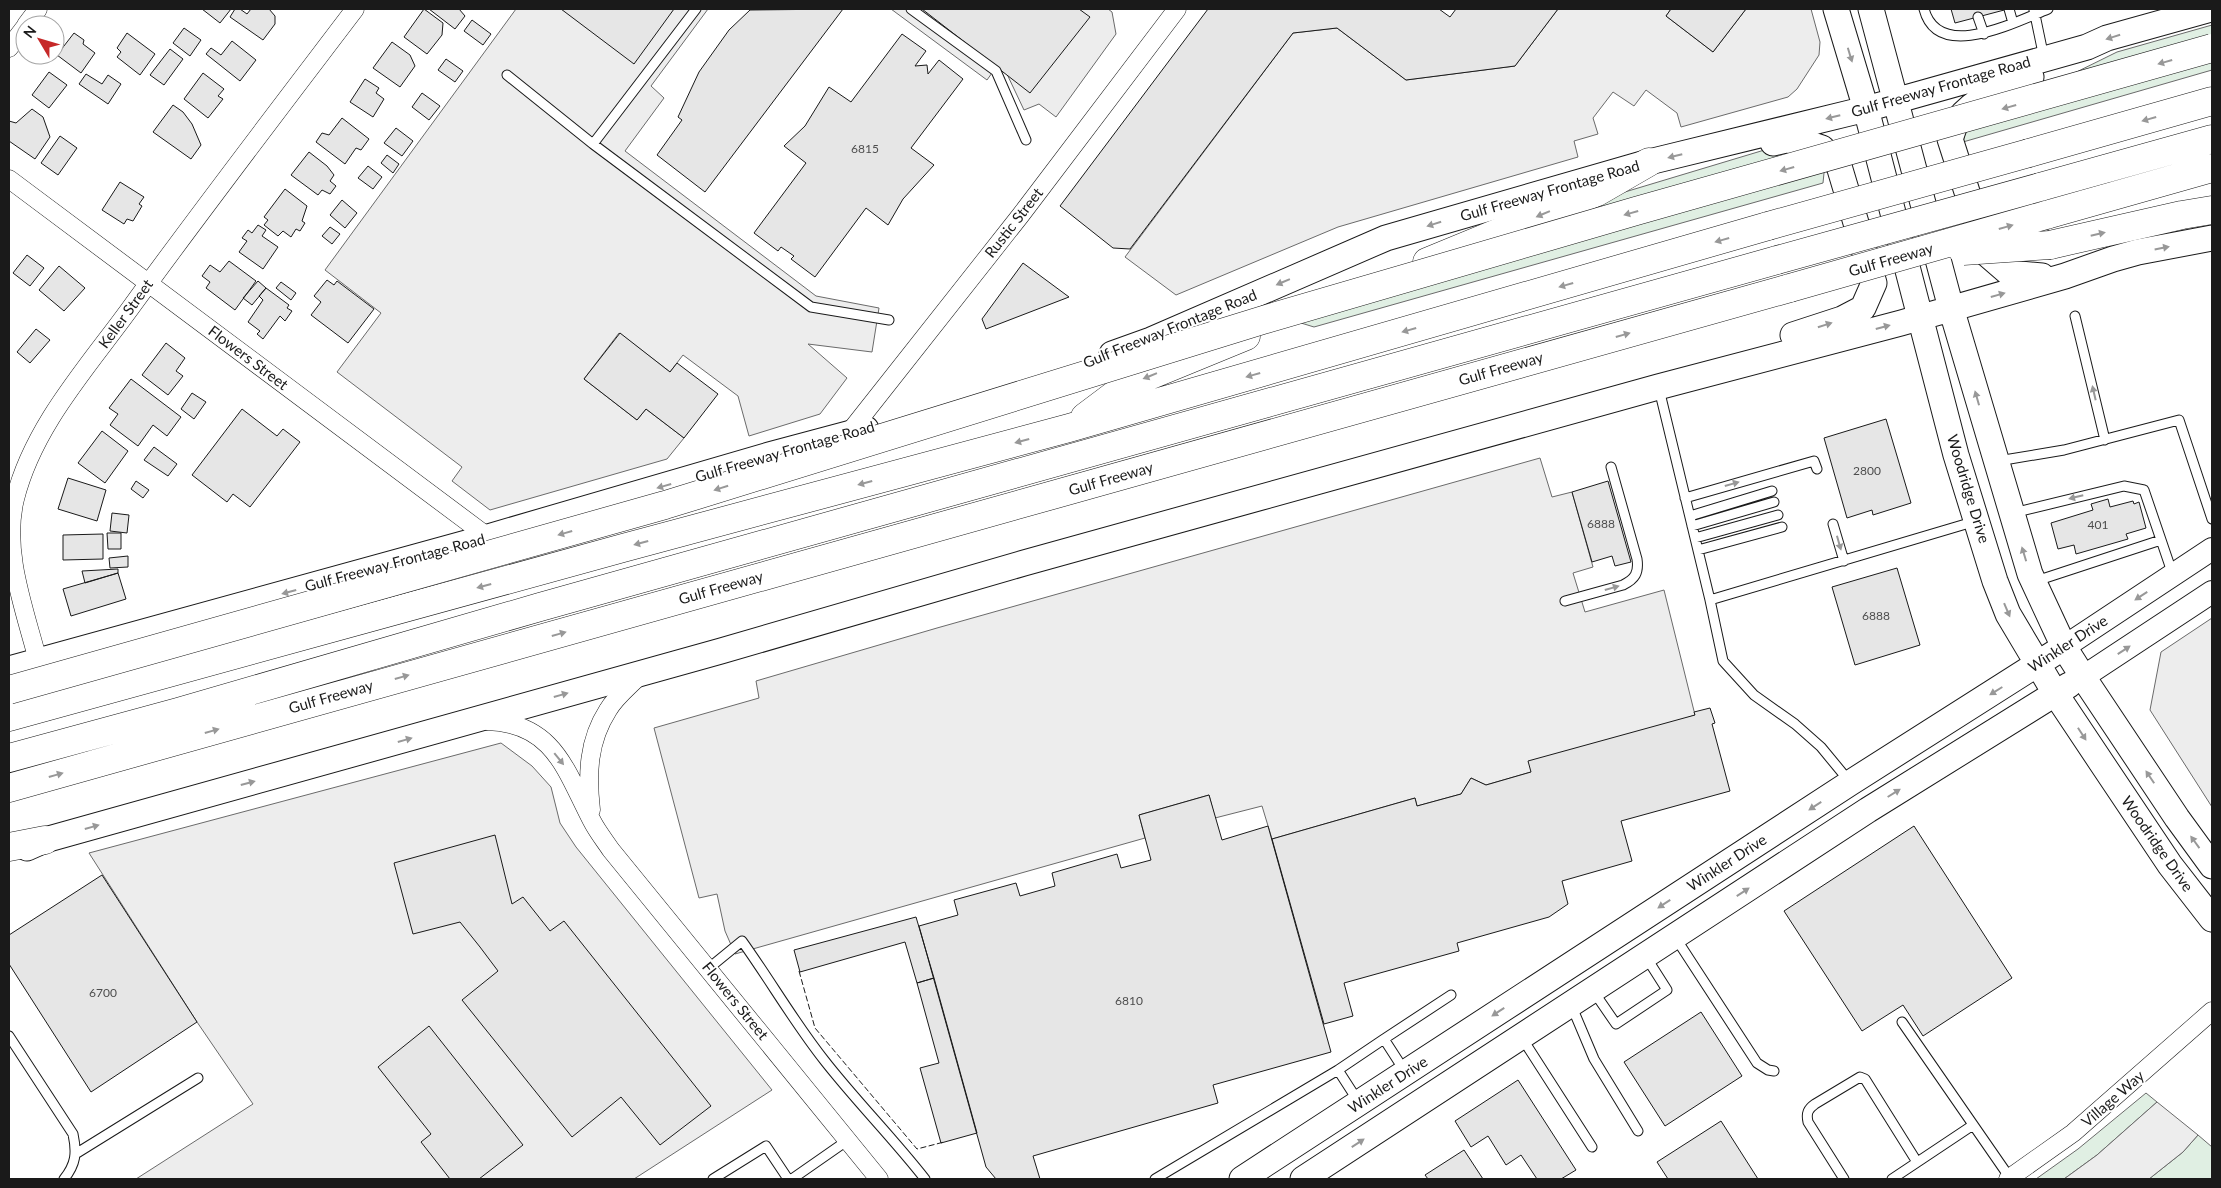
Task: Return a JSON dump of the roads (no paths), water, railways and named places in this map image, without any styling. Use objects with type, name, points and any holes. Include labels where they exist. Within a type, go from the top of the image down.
[{"type":"highway","points":[[9,690],[665,505],[1263,320],[1626,214],[2212,48]]},
{"type":"highway","points":[[9,717],[623,548],[1069,428],[1768,226],[2212,101]]},
{"type":"highway","name":"Gulf Freeway","points":[[9,758],[178,712],[550,604],[2212,139]]},
{"type":"highway","points":[[1069,428],[1129,384],[1597,192],[1649,162]]},
{"type":"highway","name":"Gulf Freeway","points":[[9,788],[1909,255],[2212,168]]},
{"type":"highway","points":[[2167,180],[2212,174]]},
{"type":"highway","points":[[1909,255],[2050,245],[2212,210]]},
{"type":"highway","points":[[9,847],[45,840]]},
{"type":"main road","name":"Woodridge Drive","points":[[1836,9],[1866,109],[1956,455],[2008,614],[2055,693],[2152,839],[2212,919]]},
{"type":"main road","name":"Woodridge Drive","points":[[1871,9],[1951,308],[1995,462],[2034,582],[2064,647],[2177,818],[2212,866]]},
{"type":"main road","name":"Gulf Freeway Frontage Road","points":[[9,669],[488,537],[760,458],[848,435],[967,398],[1044,378],[1142,343],[1386,238],[1649,162],[1866,109],[1896,99],[2087,47],[2107,38],[2211,9]]},
{"type":"main road","points":[[2065,276],[2009,274],[1987,254],[1950,139],[1956,122],[1970,108],[2002,87],[2063,66],[2087,47]]},
{"type":"main road","points":[[1662,386],[1682,372],[1842,319],[1863,308],[1874,283],[1839,166],[1832,157],[1822,148],[1804,142],[1786,140],[1749,148],[1733,143]]},
{"type":"main road","points":[[9,856],[45,840],[1024,563],[1662,386],[1919,318],[2065,276],[2138,252],[2212,238]]},
{"type":"main road","name":"Winkler Drive","points":[[1242,1179],[1734,858],[2064,647]]},
{"type":"main road","points":[[1302,1179],[1868,810],[2083,676]]},
{"type":"main road","points":[[1850,783],[1868,810]]},
{"type":"main road","points":[[1781,828],[1798,856]]},
{"type":"main road","points":[[1674,936],[1673,925],[1681,915],[1708,896],[1734,858]]},
{"type":"main road","points":[[1528,993],[1545,1021]]},
{"type":"main road","points":[[1310,1135],[1327,1164]]},
{"type":"street","name":"Keller Street","points":[[38,661],[14,568],[12,533],[15,500],[29,457],[51,417],[355,9]]},
{"type":"street","name":"Rustic Street","points":[[848,435],[1014,223],[1177,9]]},
{"type":"street","name":"Flowers Street","points":[[9,179],[488,537]]},
{"type":"street","name":"Winkler Drive","points":[[2064,647],[2212,549]]},
{"type":"street","points":[[2083,676],[2212,592]]},
{"type":"street","points":[[592,823],[588,770],[590,750],[608,709],[642,672]]},
{"type":"street","name":"Flowers Street","points":[[471,721],[508,722],[520,726],[557,755],[567,769],[592,823],[611,850],[879,1179]]},
{"type":"street","name":"Village Way","points":[[2009,1179],[2073,1133],[2212,1012]]},
{"type":"lane","points":[[593,144],[696,9]]},
{"type":"lane","points":[[911,9],[996,72],[1026,140]]},
{"type":"lane","points":[[1924,9],[1927,19],[1941,31],[1958,36],[1984,34],[2034,11],[2048,9]]},
{"type":"lane","points":[[2009,9],[2013,22]]},
{"type":"lane","points":[[2034,11],[2044,59]]},
{"type":"lane","points":[[1978,18],[1984,34]]},
{"type":"lane","points":[[507,75],[593,144],[811,306],[889,320]]},
{"type":"lane","points":[[2075,316],[2105,440]]},
{"type":"lane","points":[[1662,386],[1685,498],[1723,661],[1754,695],[1795,724],[1821,747],[1850,783]]},
{"type":"lane","points":[[1995,462],[2064,450],[2179,420],[2212,520]]},
{"type":"lane","points":[[1685,498],[1814,461],[1817,469]]},
{"type":"lane","points":[[1565,601],[1623,585],[1632,580],[1637,574],[1637,559],[1611,467]]},
{"type":"lane","points":[[2011,513],[2124,486],[2144,490],[2173,575]]},
{"type":"lane","points":[[1690,516],[1772,491]]},
{"type":"lane","points":[[1692,526],[1774,502]]},
{"type":"lane","points":[[1695,538],[1778,515]]},
{"type":"lane","points":[[1710,600],[1977,521]]},
{"type":"lane","points":[[1833,524],[1844,561]]},
{"type":"lane","points":[[1698,550],[1782,526]]},
{"type":"lane","points":[[2034,582],[2161,540]]},
{"type":"lane","points":[[1674,936],[1757,1063],[1768,1070],[1774,1071]]},
{"type":"lane","points":[[709,968],[742,941],[792,1017],[825,1061],[925,1179]]},
{"type":"lane","points":[[1592,990],[1616,1024],[1667,990],[1645,956]]},
{"type":"lane","points":[[1155,1179],[1338,1070],[1451,995]]},
{"type":"lane","points":[[1571,1004],[1594,1059],[1638,1131]]},
{"type":"lane","points":[[1902,1022],[2009,1179]]},
{"type":"lane","points":[[9,1036],[73,1134],[77,1152],[72,1168],[64,1179]]},
{"type":"lane","points":[[1521,1036],[1592,1147]]},
{"type":"lane","points":[[1384,1039],[1406,1073]]},
{"type":"lane","points":[[1338,1070],[1360,1103]]},
{"type":"lane","points":[[1844,1179],[1808,1122],[1807,1115],[1809,1109],[1814,1104],[1860,1077],[1865,1079],[1917,1162]]},
{"type":"lane","points":[[77,1152],[198,1078]]},
{"type":"lane","points":[[1892,1179],[1973,1125]]},
{"type":"lane","points":[[713,1179],[766,1146],[790,1179],[848,1140]]}]
